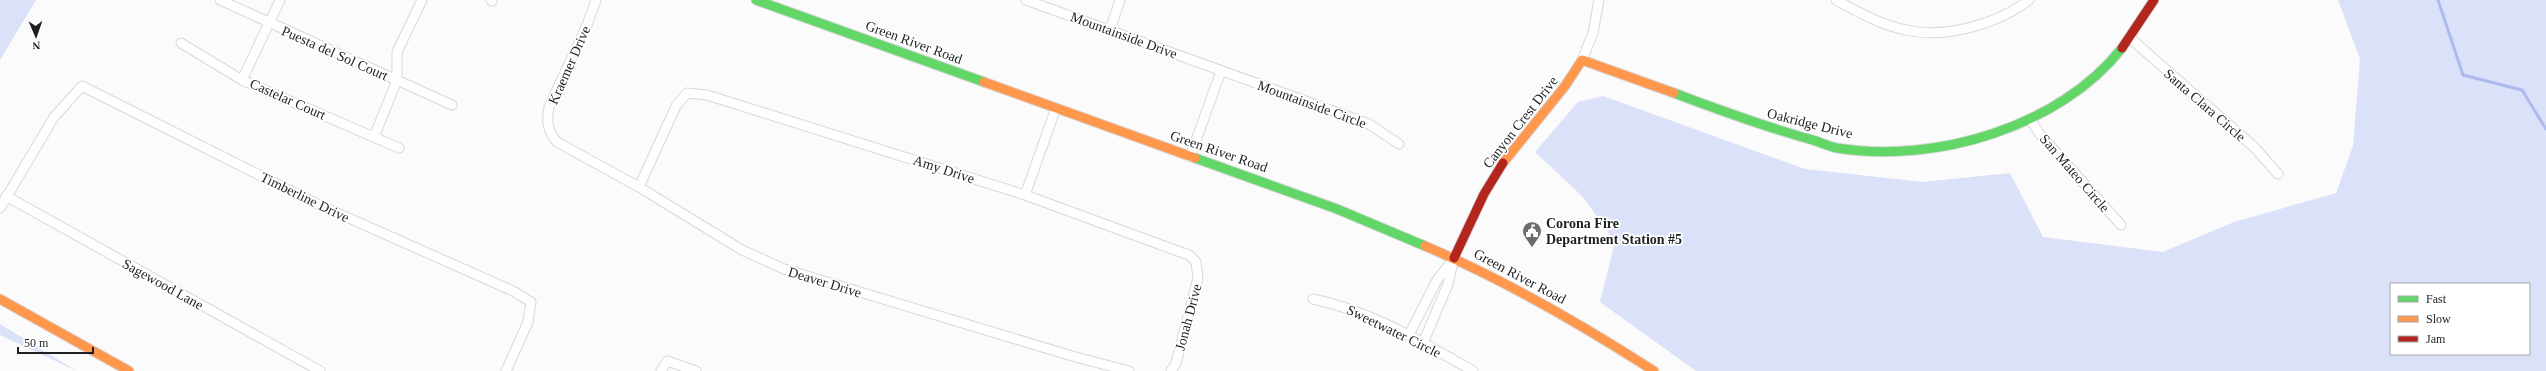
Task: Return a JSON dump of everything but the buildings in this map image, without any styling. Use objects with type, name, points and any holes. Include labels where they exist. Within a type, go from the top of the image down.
[{"type":"street","name":"Puesta del Sol Court","points":[[220,0],[452,105]]},
{"type":"street","points":[[242,80],[280,0]]},
{"type":"street","points":[[374,137],[397,80],[397,52],[422,0]]},
{"type":"street","name":"Kraemer Drive","points":[[548,132],[549,108],[587,25],[596,0]]},
{"type":"street","name":"Green River Road","points":[[756,0],[1337,209],[1454,258],[1569,318],[1654,371]]},
{"type":"street","name":"Mountainside Drive","points":[[1026,0],[1221,70]]},
{"type":"street","points":[[1110,30],[1120,0]]},
{"type":"street","name":"Canyon Crest Drive","points":[[1409,335],[1437,280],[1454,258],[1483,198],[1506,159],[1546,112],[1582,60],[1593,33],[1599,0]]},
{"type":"street","points":[[1836,0],[1870,18],[1907,30],[1947,32],[1983,24],[2020,6],[2028,0]]},
{"type":"street","name":"Oakridge Drive","points":[[1582,60],[1770,129],[1837,148],[1881,152],[1920,150],[1967,143],[2030,119],[2064,99],[2096,76],[2130,38],[2154,0]]},
{"type":"street","name":"Santa Clara Circle","points":[[2130,38],[2254,147],[2278,174]]},
{"type":"street","name":"Castelar Court","points":[[181,43],[242,80],[399,148]]},
{"type":"street","points":[[1190,157],[1221,70]]},
{"type":"street","name":"Mountainside Circle","points":[[1221,70],[1369,124],[1399,144]]},
{"type":"street","name":"Timberline Drive","points":[[6,196],[54,117],[82,86],[315,203],[513,291],[531,302],[528,322],[506,371]]},
{"type":"street","name":"Amy Drive","points":[[639,187],[676,106],[687,93],[730,102],[1025,195],[1189,255],[1196,262]]},
{"type":"street","points":[[1025,195],[1056,108]]},
{"type":"street","name":"San Mateo Circle","points":[[2030,119],[2039,133],[2121,225]]},
{"type":"street","name":"Deaver Drive","points":[[548,132],[557,142],[639,187],[742,250],[784,269],[1072,356],[1129,371]]},
{"type":"street","points":[[0,208],[6,196]]},
{"type":"street","name":"Sagewood Lane","points":[[6,196],[320,371]]},
{"type":"street","name":"Canyon Crest Drive","points":[[1423,343],[1448,284],[1454,258]]},
{"type":"street","name":"Jonah Drive","points":[[1171,371],[1176,363],[1198,278],[1196,262]]},
{"type":"street","points":[[0,299],[129,371]]},
{"type":"street","name":"Sweetwater Circle","points":[[1313,299],[1345,306],[1409,335],[1473,371]]},
{"type":"street","points":[[661,371],[666,361],[696,371]]},
{"type":"shaded area","points":[[0,0],[36,0],[0,60]]},
{"type":"shaded area","points":[[2338,0],[2546,0],[2546,371],[1696,371],[1600,302],[1615,242],[1583,197],[1535,152],[1578,102],[1603,96],[1805,169],[1923,182],[2010,173],[2043,237],[2163,252],[2234,222],[2336,193],[2353,146],[2360,59]]},
{"type":"shaded area","points":[[0,324],[77,371],[0,335]]},
{"type":"waterway","points":[[2438,0],[2463,75],[2522,90],[2546,129]]},
{"type":"traffic: fast","points":[[756,0],[984,82]]},
{"type":"traffic: fast","points":[[1674,93],[1724,112],[1837,148],[1875,152],[1914,150],[1954,144],[1993,134],[2030,119],[2065,99],[2096,76],[2122,48]]},
{"type":"traffic: fast","points":[[1195,158],[1337,209],[1425,246]]},
{"type":"traffic: slow","points":[[1503,163],[1565,86],[1582,60],[1674,93]]},
{"type":"traffic: slow","points":[[984,82],[1195,158]]},
{"type":"traffic: slow","points":[[1425,246],[1513,288],[1599,336],[1654,371]]},
{"type":"traffic: slow","points":[[0,299],[129,371]]},
{"type":"traffic: jam","points":[[2122,48],[2154,0]]},
{"type":"traffic: jam","points":[[1454,258],[1484,194],[1503,163]]},
{"type":"place","name":"Corona Fire Department Station #5","points":[[1532,248]]}]
